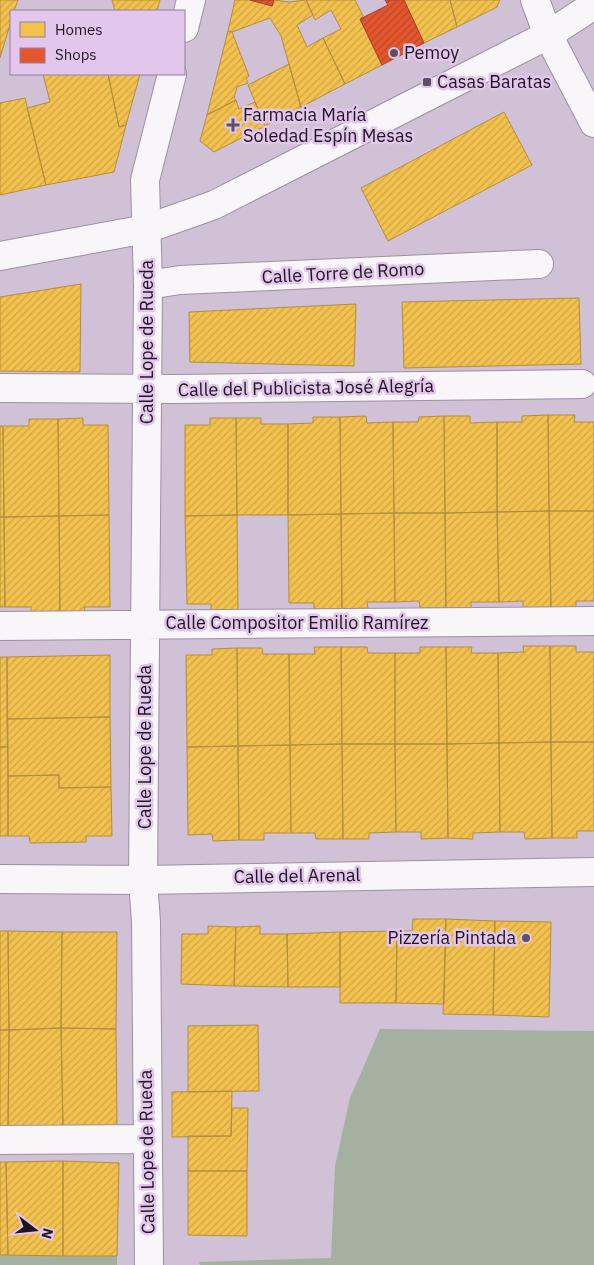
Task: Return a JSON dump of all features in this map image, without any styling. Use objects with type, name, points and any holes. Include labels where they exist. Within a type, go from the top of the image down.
[{"type":"street","points":[[185,24],[191,0]]},
{"type":"street","points":[[535,0],[548,35],[594,123]]},
{"type":"street","points":[[0,256],[146,229],[214,205],[548,35],[594,5]]},
{"type":"street","name":"Calle Lope de Rueda","points":[[149,1265],[149,1163],[146,1139],[146,922],[143,880],[148,285],[145,180],[172,75]]},
{"type":"street","name":"Calle Torre de Romo","points":[[148,285],[180,280],[539,264]]},
{"type":"street","name":"Calle del Publicista José Alegría","points":[[0,388],[147,389],[582,384]]},
{"type":"street","name":"Calle Compositor Emilio Ramírez","points":[[0,626],[594,621]]},
{"type":"street","name":"Calle del Arenal","points":[[0,879],[143,880],[594,872]]},
{"type":"street","points":[[0,1140],[146,1139]]},
{"type":"green space","points":[[380,1029],[594,1031],[594,1265],[200,1265],[199,1262],[331,1258],[335,1166],[350,1098]]},
{"type":"green space","points":[[0,1255],[117,1256],[117,1265],[0,1265]]},
{"type":"building: Homes","points":[[0,0],[18,0],[14,10],[10,10],[10,24],[0,58]]},
{"type":"building: Homes","points":[[112,0],[160,0],[157,10],[115,10]]},
{"type":"building: Homes","points":[[235,0],[250,0],[272,6],[274,0],[289,2],[306,0],[313,15],[297,25],[307,47],[323,38],[345,84],[301,107],[281,36],[270,18],[232,32],[228,31]]},
{"type":"building: Homes","points":[[306,0],[355,0],[363,16],[360,19],[382,65],[345,84],[323,38],[341,29],[331,10],[315,20]]},
{"type":"building: Homes","points":[[404,0],[450,0],[457,27],[424,43]]},
{"type":"building: Homes","points":[[450,0],[500,0],[497,7],[457,27]]},
{"type":"building: Homes","points":[[228,31],[232,32],[249,76],[246,79],[248,83],[237,87],[234,98],[236,100],[207,115]]},
{"type":"building: Homes","points":[[289,64],[301,107],[265,126],[248,85]]},
{"type":"building: Homes","points":[[43,75],[108,75],[119,127],[126,125],[114,172],[46,185],[27,108],[50,102]]},
{"type":"building: Homes","points":[[108,75],[140,75],[126,125],[119,127]]},
{"type":"building: Homes","points":[[25,98],[46,185],[0,195],[0,103]]},
{"type":"building: Homes","points":[[236,100],[239,109],[255,102],[265,126],[214,152],[200,141],[207,115]]},
{"type":"building: Homes","points":[[504,112],[532,165],[388,241],[361,188]]},
{"type":"building: Homes","points":[[81,284],[80,372],[0,371],[0,297]]},
{"type":"building: Homes","points":[[579,298],[581,364],[404,368],[402,302]]},
{"type":"building: Homes","points":[[356,304],[354,366],[190,362],[189,312]]},
{"type":"building: Homes","points":[[548,415],[575,415],[574,422],[594,422],[594,511],[549,511]]},
{"type":"building: Homes","points":[[548,415],[549,511],[497,512],[497,422],[522,422],[522,416]]},
{"type":"building: Homes","points":[[366,416],[367,423],[393,422],[394,513],[341,514],[340,417]]},
{"type":"building: Homes","points":[[444,416],[470,416],[470,423],[497,422],[497,512],[445,513]]},
{"type":"building: Homes","points":[[444,416],[445,513],[394,513],[393,422],[418,422],[419,417]]},
{"type":"building: Homes","points":[[313,417],[340,417],[341,514],[288,515],[288,424],[313,423]]},
{"type":"building: Homes","points":[[83,418],[83,425],[108,425],[109,515],[59,516],[58,419]]},
{"type":"building: Homes","points":[[210,418],[236,418],[237,515],[185,516],[185,425],[210,425]]},
{"type":"building: Homes","points":[[236,418],[261,418],[261,424],[288,424],[288,515],[237,515]]},
{"type":"building: Homes","points":[[29,419],[58,419],[59,516],[4,517],[3,426],[29,426]]},
{"type":"building: Homes","points":[[0,426],[3,426],[4,517],[0,517]]},
{"type":"building: Homes","points":[[549,511],[594,511],[594,601],[576,601],[576,607],[551,608]]},
{"type":"building: Homes","points":[[549,511],[551,608],[523,608],[523,601],[499,602],[497,512]]},
{"type":"building: Homes","points":[[497,512],[499,602],[471,602],[471,608],[446,608],[445,513]]},
{"type":"building: Homes","points":[[394,513],[445,513],[446,608],[420,608],[419,601],[395,602]]},
{"type":"building: Homes","points":[[394,513],[395,602],[367,602],[368,608],[342,609],[341,514]]},
{"type":"building: Homes","points":[[341,514],[342,609],[314,609],[314,603],[289,603],[288,515]]},
{"type":"building: Homes","points":[[109,515],[110,607],[84,607],[85,613],[60,614],[59,516]]},
{"type":"building: Homes","points":[[237,515],[238,610],[211,610],[211,604],[187,604],[185,516]]},
{"type":"building: Homes","points":[[59,516],[60,614],[31,614],[31,607],[5,607],[4,517]]},
{"type":"building: Homes","points":[[0,517],[4,517],[5,607],[0,607]]},
{"type":"building: Homes","points":[[523,646],[550,646],[551,742],[499,743],[498,653],[524,652]]},
{"type":"building: Homes","points":[[550,646],[576,646],[576,652],[594,652],[594,742],[551,742]]},
{"type":"building: Homes","points":[[314,647],[341,647],[342,744],[290,745],[289,654],[315,654]]},
{"type":"building: Homes","points":[[341,647],[367,647],[368,653],[395,653],[395,744],[342,744]]},
{"type":"building: Homes","points":[[420,647],[446,647],[447,744],[395,744],[395,653],[420,653]]},
{"type":"building: Homes","points":[[446,647],[472,647],[471,653],[498,653],[499,743],[447,744]]},
{"type":"building: Homes","points":[[237,648],[238,746],[187,747],[186,655],[212,655],[212,649]]},
{"type":"building: Homes","points":[[237,648],[262,648],[263,654],[289,654],[290,745],[238,746]]},
{"type":"building: Homes","points":[[110,655],[110,717],[7,719],[7,657]]},
{"type":"building: Homes","points":[[0,657],[7,657],[8,747],[0,747]]},
{"type":"building: Homes","points":[[110,717],[111,787],[59,788],[59,775],[8,776],[7,719]]},
{"type":"building: Homes","points":[[551,742],[594,742],[594,831],[577,831],[577,838],[552,838]]},
{"type":"building: Homes","points":[[551,742],[552,838],[525,839],[524,832],[500,832],[499,743]]},
{"type":"building: Homes","points":[[499,743],[500,832],[473,833],[473,839],[448,838],[447,744]]},
{"type":"building: Homes","points":[[342,744],[395,744],[396,832],[369,833],[369,839],[343,839]]},
{"type":"building: Homes","points":[[342,744],[343,839],[316,839],[315,833],[291,833],[290,745]]},
{"type":"building: Homes","points":[[395,744],[447,744],[448,838],[421,839],[421,832],[396,832]]},
{"type":"building: Homes","points":[[290,745],[291,833],[264,833],[264,840],[239,840],[238,746]]},
{"type":"building: Homes","points":[[238,746],[239,840],[213,841],[212,834],[188,835],[187,747]]},
{"type":"building: Homes","points":[[0,747],[8,747],[8,836],[0,836]]},
{"type":"building: Homes","points":[[59,775],[59,788],[111,787],[112,836],[86,836],[86,842],[30,843],[29,836],[8,836],[8,776]]},
{"type":"building: Homes","points":[[413,919],[446,919],[444,1004],[396,1003],[397,931],[412,931]]},
{"type":"building: Homes","points":[[446,919],[495,921],[493,1015],[443,1014]]},
{"type":"building: Homes","points":[[495,921],[551,922],[549,1017],[493,1015]]},
{"type":"building: Homes","points":[[208,926],[236,927],[234,986],[181,984],[182,934],[208,934]]},
{"type":"building: Homes","points":[[260,926],[260,934],[287,934],[288,987],[234,986],[236,927]]},
{"type":"building: Homes","points":[[0,931],[8,931],[9,1030],[0,1030]]},
{"type":"building: Homes","points":[[8,931],[62,932],[61,1028],[9,1030]]},
{"type":"building: Homes","points":[[397,931],[396,1003],[340,1003],[340,932]]},
{"type":"building: Homes","points":[[62,932],[117,932],[116,1029],[61,1028]]},
{"type":"building: Homes","points":[[340,932],[340,987],[288,987],[287,934]]},
{"type":"building: Homes","points":[[258,1025],[259,1091],[188,1092],[188,1026]]},
{"type":"building: Homes","points":[[61,1028],[63,1128],[8,1128],[9,1030]]},
{"type":"building: Homes","points":[[61,1028],[116,1029],[117,1126],[63,1128]]},
{"type":"building: Homes","points":[[0,1030],[9,1030],[8,1128],[0,1127]]},
{"type":"building: Homes","points":[[232,1091],[231,1136],[172,1137],[172,1092]]},
{"type":"building: Homes","points":[[232,1108],[248,1108],[247,1171],[188,1171],[188,1136],[231,1136]]},
{"type":"building: Homes","points":[[63,1161],[63,1256],[8,1255],[6,1162]]},
{"type":"building: Homes","points":[[63,1161],[119,1163],[117,1256],[63,1256]]},
{"type":"building: Homes","points":[[0,1162],[6,1162],[8,1255],[0,1255]]},
{"type":"building: Homes","points":[[188,1171],[247,1171],[247,1236],[188,1235]]},
{"type":"building: Shops","points":[[250,0],[274,0],[272,6]]},
{"type":"building: Shops","points":[[385,0],[404,0],[424,43],[382,65],[360,19],[388,5]]},
{"type":"place","name":"Pemoy","points":[[394,53]]},
{"type":"place","name":"Casas Baratas","points":[[427,82]]},
{"type":"place","name":"Farmacia María Soledad Espín Mesas","points":[[233,125]]},
{"type":"place","name":"Pizzería Pintada","points":[[526,938]]}]
